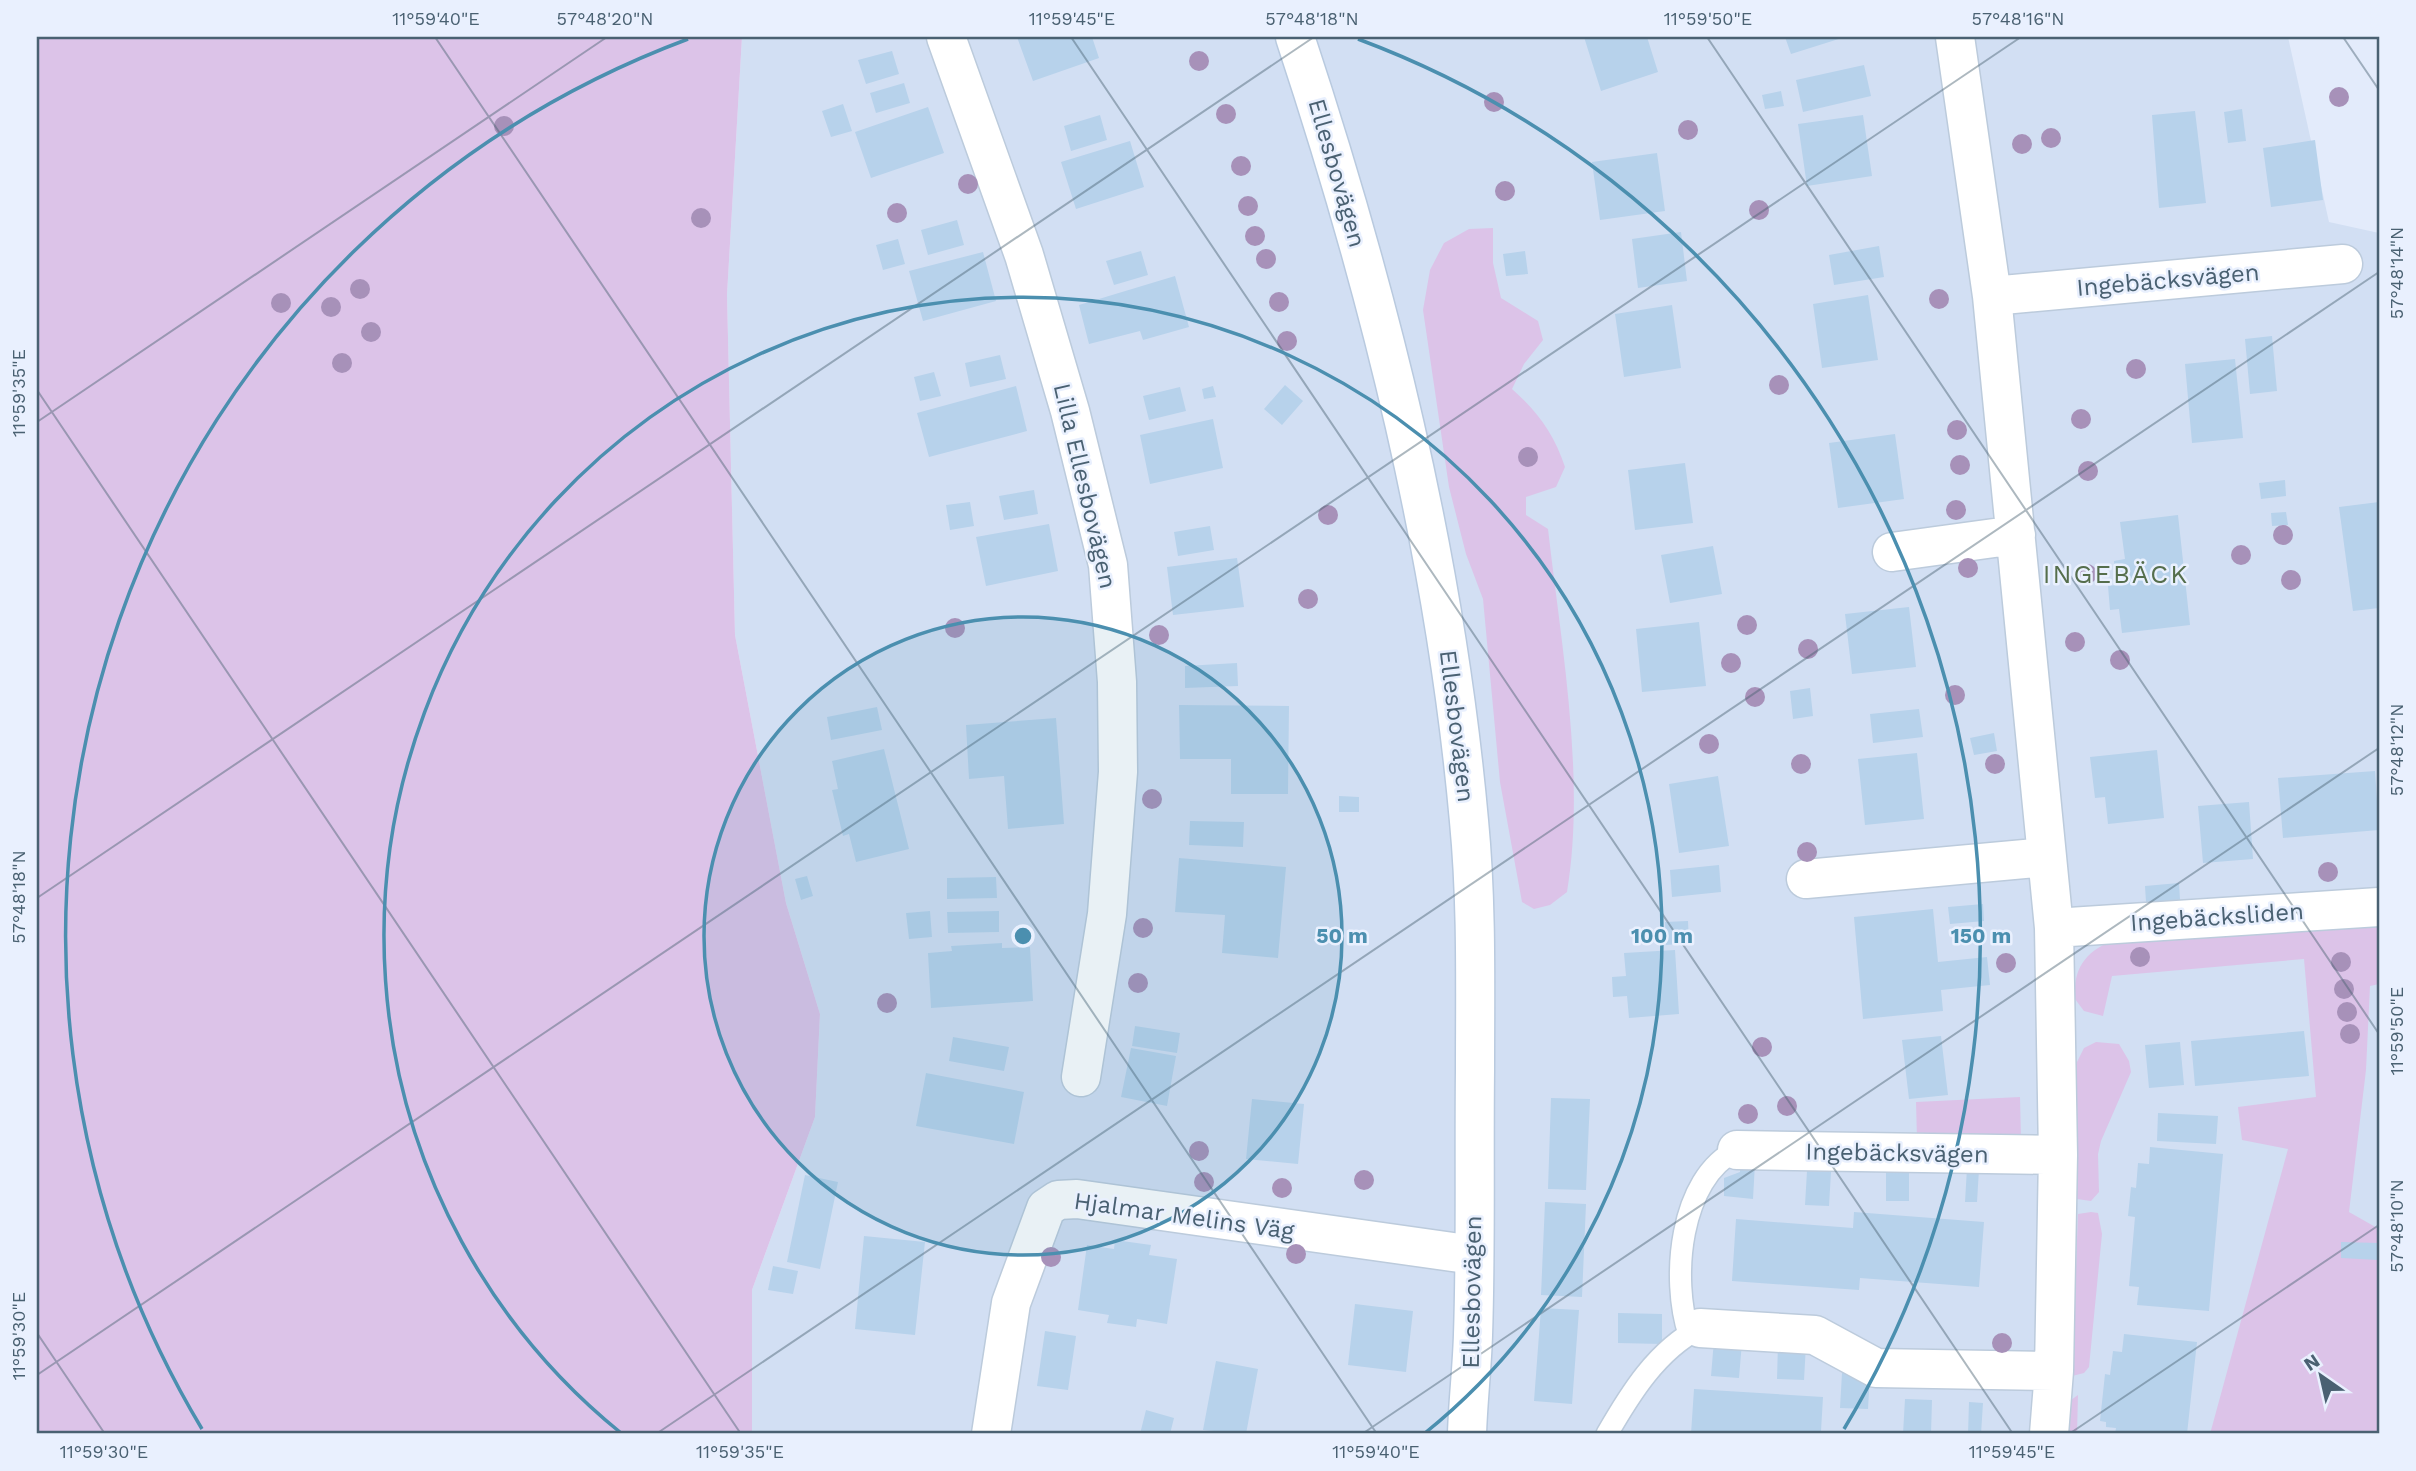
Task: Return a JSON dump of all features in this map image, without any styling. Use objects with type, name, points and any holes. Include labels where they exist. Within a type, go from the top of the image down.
[{"type":"street","name":"Lilla Ellesbovägen","points":[[946,37],[1024,255],[1070,411],[1108,565],[1117,682],[1118,772],[1107,914],[1081,1077]]},
{"type":"street","name":"Ellesbovägen","points":[[1295,37],[1331,146],[1376,309],[1422,498],[1448,651],[1469,824],[1475,982],[1474,1255],[1467,1434]]},
{"type":"street","points":[[1955,37],[1992,296],[2054,928],[2058,1155],[2054,1371],[2049,1434]]},
{"type":"street","name":"Ingebäcksvägen","points":[[1992,296],[2343,264]]},
{"type":"street","points":[[1892,552],[2016,535]]},
{"type":"street","points":[[1806,879],[2047,857]]},
{"type":"street","name":"Ingebäcksliden","points":[[2054,928],[2379,907]]},
{"type":"street","name":"Ingebäcksvägen","points":[[1737,1150],[2058,1155]]},
{"type":"street","name":"Hjalmar Melins Väg","points":[[991,1434],[1011,1303],[1046,1208],[1058,1200],[1077,1199],[1474,1255]]},
{"type":"street","points":[[1694,1331],[1815,1335],[1876,1368],[2054,1371]]},
{"type":"lane","points":[[1607,1434],[1648,1371],[1694,1331],[1682,1312],[1680,1288],[1689,1213],[1696,1193],[1723,1157],[1737,1150]]},
{"type":"shaded area","points":[[37,37],[742,37],[727,295],[735,635],[786,903],[820,1014],[815,1117],[752,1290],[752,1434],[37,1434]]},
{"type":"shaded area","points":[[742,37],[2288,37],[2329,222],[2379,233],[2379,1292],[2256,1434],[752,1434],[752,1290],[815,1117],[820,1014],[786,903],[735,635],[727,295]]},
{"type":"shaded area","points":[[1493,228],[1493,263],[1501,298],[1538,321],[1543,340],[1524,364],[1512,389],[1544,424],[1565,467],[1556,487],[1526,497],[1526,515],[1548,529],[1570,711],[1574,803],[1567,892],[1550,905],[1534,909],[1522,902],[1500,782],[1483,599],[1466,554],[1449,487],[1423,310],[1430,270],[1444,243],[1469,229]]},
{"type":"shaded area","points":[[2379,920],[2379,984],[2370,986],[2366,1070],[2349,1212],[2379,1229],[2379,1434],[2210,1434],[2288,1149],[2242,1140],[2238,1107],[2316,1097],[2304,959],[2112,976],[2103,1016],[2084,1011],[2075,999],[2076,978],[2089,955],[2116,939]]},
{"type":"shaded area","points":[[2096,1042],[2119,1044],[2129,1061],[2131,1072],[2101,1141],[2098,1154],[2099,1192],[2091,1201],[2077,1199],[2075,1066],[2084,1048]]},
{"type":"shaded area","points":[[2020,1097],[2021,1140],[1917,1139],[1916,1102]]},
{"type":"shaded area","points":[[2098,1213],[2102,1234],[2089,1367],[2084,1373],[2072,1376],[2078,1214]]},
{"type":"shaded area","points":[[2078,1395],[2077,1434],[2068,1434],[2071,1400]]},
{"type":"building","points":[[1017,37],[1092,37],[1099,58],[1033,81]]},
{"type":"building","points":[[1584,37],[1647,37],[1658,72],[1601,91]]},
{"type":"building","points":[[1785,37],[1845,37],[1791,54]]},
{"type":"building","points":[[892,51],[899,74],[866,84],[858,60]]},
{"type":"building","points":[[1864,65],[1871,96],[1803,112],[1796,80]]},
{"type":"building","points":[[904,83],[910,103],[876,113],[870,93]]},
{"type":"building","points":[[1781,91],[1784,106],[1765,109],[1762,95]]},
{"type":"building","points":[[843,104],[852,131],[831,137],[822,111]]},
{"type":"building","points":[[928,107],[944,153],[871,178],[855,132]]},
{"type":"building","points":[[2242,109],[2246,141],[2228,143],[2224,112]]},
{"type":"building","points":[[2195,111],[2206,203],[2159,208],[2152,115]]},
{"type":"building","points":[[1100,115],[1107,140],[1071,151],[1064,126]]},
{"type":"building","points":[[1863,115],[1872,176],[1807,186],[1798,124]]},
{"type":"building","points":[[2315,140],[2323,200],[2271,207],[2263,148]]},
{"type":"building","points":[[1130,141],[1144,187],[1076,209],[1061,162]]},
{"type":"building","points":[[1657,153],[1665,211],[1600,220],[1592,162]]},
{"type":"building","points":[[957,220],[964,245],[928,255],[921,230]]},
{"type":"building","points":[[1681,232],[1687,281],[1638,288],[1632,239]]},
{"type":"building","points":[[898,239],[905,264],[883,270],[876,245]]},
{"type":"building","points":[[1879,246],[1884,277],[1834,285],[1829,255]]},
{"type":"building","points":[[1141,251],[1148,275],[1114,285],[1106,261]]},
{"type":"building","points":[[1525,251],[1528,274],[1506,276],[1503,254]]},
{"type":"building","points":[[983,252],[996,301],[923,321],[909,271]]},
{"type":"building","points":[[1175,276],[1189,327],[1143,340],[1140,331],[1089,344],[1079,305]]},
{"type":"building","points":[[1868,295],[1878,360],[1822,368],[1813,304]]},
{"type":"building","points":[[1672,305],[1681,368],[1624,377],[1615,314]]},
{"type":"building","points":[[2272,336],[2277,391],[2250,394],[2245,339]]},
{"type":"building","points":[[1000,355],[1006,379],[970,387],[965,363]]},
{"type":"building","points":[[2235,359],[2243,438],[2192,443],[2185,364]]},
{"type":"building","points":[[934,372],[941,396],[920,401],[914,377]]},
{"type":"building","points":[[1285,385],[1303,401],[1282,425],[1264,409]]},
{"type":"building","points":[[1016,386],[1027,431],[929,457],[917,413]]},
{"type":"building","points":[[1213,386],[1216,397],[1204,399],[1202,389]]},
{"type":"building","points":[[1180,387],[1186,411],[1149,420],[1143,396]]},
{"type":"building","points":[[1213,419],[1223,468],[1150,484],[1140,435]]},
{"type":"building","points":[[1895,434],[1904,499],[1838,508],[1829,443]]},
{"type":"building","points":[[1685,463],[1693,523],[1635,530],[1628,470]]},
{"type":"building","points":[[2285,480],[2286,496],[2261,499],[2259,483]]},
{"type":"building","points":[[1034,490],[1038,514],[1004,520],[999,496]]},
{"type":"building","points":[[970,502],[974,526],[950,530],[946,505]]},
{"type":"building","points":[[2379,502],[2379,608],[2353,611],[2339,507]]},
{"type":"building","points":[[2286,512],[2288,525],[2272,526],[2271,513]]},
{"type":"building","points":[[2178,515],[2190,625],[2122,633],[2119,609],[2110,610],[2108,586],[2116,585],[2114,561],[2125,559],[2120,522]]},
{"type":"building","points":[[1049,524],[1058,571],[986,586],[976,537]]},
{"type":"building","points":[[1210,526],[1214,550],[1178,556],[1174,532]]},
{"type":"building","points":[[1713,546],[1722,594],[1670,603],[1661,555]]},
{"type":"building","points":[[1237,558],[1244,607],[1173,615],[1167,567]]},
{"type":"building","points":[[1909,607],[1916,667],[1852,674],[1845,614]]},
{"type":"building","points":[[1699,622],[1706,686],[1642,692],[1636,629]]},
{"type":"building","points":[[1237,663],[1238,686],[1185,688],[1185,666]]},
{"type":"building","points":[[1810,688],[1813,716],[1793,719],[1790,691]]},
{"type":"building","points":[[1179,705],[1289,706],[1288,794],[1231,794],[1231,759],[1180,759]]},
{"type":"building","points":[[877,707],[882,730],[831,740],[827,717]]},
{"type":"building","points":[[1919,709],[1923,737],[1873,743],[1870,714]]},
{"type":"building","points":[[1056,718],[1064,824],[1008,829],[1004,776],[969,779],[966,725]]},
{"type":"building","points":[[1994,733],[1997,751],[1974,755],[1970,738]]},
{"type":"building","points":[[884,749],[909,849],[856,862],[849,834],[843,836],[832,790],[838,789],[832,761]]},
{"type":"building","points":[[2157,750],[2164,818],[2108,824],[2105,797],[2095,798],[2090,757]]},
{"type":"building","points":[[1917,753],[1924,819],[1865,825],[1858,759]]},
{"type":"building","points":[[2375,771],[2379,830],[2283,838],[2278,778]]},
{"type":"building","points":[[1718,776],[1729,846],[1679,853],[1669,784]]},
{"type":"building","points":[[1339,796],[1359,797],[1359,812],[1339,812]]},
{"type":"building","points":[[2249,802],[2253,859],[2203,863],[2198,806]]},
{"type":"building","points":[[1190,821],[1244,822],[1243,847],[1189,845]]},
{"type":"building","points":[[1179,858],[1286,867],[1278,958],[1222,953],[1225,915],[1175,912]]},
{"type":"building","points":[[1719,865],[1721,892],[1672,897],[1670,870]]},
{"type":"building","points":[[807,876],[813,896],[801,900],[795,879]]},
{"type":"building","points":[[996,877],[997,898],[947,899],[947,878]]},
{"type":"building","points":[[2179,883],[2180,900],[2146,902],[2145,886]]},
{"type":"building","points":[[1983,904],[1984,921],[1950,924],[1948,907]]},
{"type":"building","points":[[1933,909],[1938,962],[1987,957],[1990,985],[1941,990],[1943,1011],[1863,1019],[1854,917]]},
{"type":"building","points":[[930,911],[932,937],[909,939],[906,913]]},
{"type":"building","points":[[999,911],[999,932],[948,933],[947,912]]},
{"type":"building","points":[[1688,921],[1689,943],[1666,945],[1665,922]]},
{"type":"building","points":[[1002,943],[1002,948],[1030,947],[1033,1001],[931,1008],[928,953],[952,951],[951,946]]},
{"type":"building","points":[[1675,950],[1679,1014],[1629,1018],[1627,996],[1613,997],[1612,977],[1626,976],[1624,953]]},
{"type":"building","points":[[1135,1026],[1180,1033],[1177,1053],[1132,1046]]},
{"type":"building","points":[[2304,1031],[2309,1076],[2195,1086],[2191,1041]]},
{"type":"building","points":[[1941,1036],[1948,1095],[1909,1099],[1902,1040]]},
{"type":"building","points":[[953,1037],[1009,1047],[1004,1071],[949,1061]]},
{"type":"building","points":[[2180,1042],[2184,1085],[2149,1088],[2145,1045]]},
{"type":"building","points":[[1131,1048],[1176,1056],[1167,1106],[1121,1097]]},
{"type":"building","points":[[926,1073],[1024,1092],[1014,1144],[916,1126]]},
{"type":"building","points":[[1551,1098],[1590,1099],[1586,1190],[1548,1189]]},
{"type":"building","points":[[1252,1099],[1304,1104],[1298,1164],[1246,1159]]},
{"type":"building","points":[[2158,1113],[2218,1116],[2216,1144],[2157,1141]]},
{"type":"building","points":[[2150,1147],[2223,1154],[2209,1311],[2137,1305],[2139,1287],[2129,1286],[2135,1217],[2128,1216],[2131,1187],[2136,1188],[2138,1163],[2149,1164]]},
{"type":"building","points":[[1740,1163],[1755,1163],[1753,1199],[1724,1196],[1724,1178],[1740,1172]]},
{"type":"building","points":[[1886,1166],[1909,1167],[1909,1201],[1886,1201]]},
{"type":"building","points":[[1967,1168],[1979,1169],[1977,1202],[1965,1202]]},
{"type":"building","points":[[1807,1171],[1831,1172],[1829,1206],[1805,1205]]},
{"type":"building","points":[[805,1175],[838,1182],[820,1269],[787,1262]]},
{"type":"building","points":[[1545,1202],[1586,1204],[1582,1297],[1541,1295]]},
{"type":"building","points":[[1854,1212],[1984,1222],[1979,1287],[1860,1278],[1859,1290],[1732,1281],[1736,1219],[1853,1228]]},
{"type":"building","points":[[864,1236],[925,1242],[915,1335],[855,1329]]},
{"type":"building","points":[[1115,1240],[1151,1245],[1149,1255],[1177,1259],[1167,1324],[1137,1319],[1136,1327],[1107,1323],[1109,1315],[1078,1310],[1087,1245],[1114,1249]]},
{"type":"building","points":[[2341,1242],[2379,1243],[2378,1260],[2341,1258]]},
{"type":"building","points":[[773,1266],[798,1271],[793,1294],[768,1290]]},
{"type":"building","points":[[1355,1304],[1413,1311],[1406,1372],[1348,1365]]},
{"type":"building","points":[[1541,1308],[1579,1310],[1572,1404],[1534,1401]]},
{"type":"building","points":[[1618,1313],[1662,1314],[1662,1344],[1618,1343]]},
{"type":"building","points":[[1045,1331],[1076,1336],[1068,1390],[1037,1386]]},
{"type":"building","points":[[2124,1334],[2197,1342],[2187,1434],[2115,1434],[2116,1428],[2106,1427],[2106,1422],[2100,1421],[2105,1374],[2110,1375],[2113,1351],[2122,1352]]},
{"type":"building","points":[[1714,1340],[1742,1342],[1739,1378],[1711,1376]]},
{"type":"building","points":[[1778,1343],[1806,1345],[1804,1380],[1777,1379]]},
{"type":"building","points":[[1216,1361],[1258,1369],[1246,1434],[1203,1430]]},
{"type":"building","points":[[1842,1373],[1870,1374],[1868,1409],[1840,1408]]},
{"type":"building","points":[[1694,1389],[1823,1397],[1821,1431],[1834,1434],[1691,1434]]},
{"type":"building","points":[[1905,1399],[1932,1400],[1931,1434],[1903,1434]]},
{"type":"building","points":[[1969,1402],[1983,1403],[1981,1434],[1968,1434]]},
{"type":"building","points":[[1146,1410],[1174,1418],[1170,1434],[1140,1434]]},
{"type":"district","name":"INGEBÄCK","points":[[2116,574]]}]
